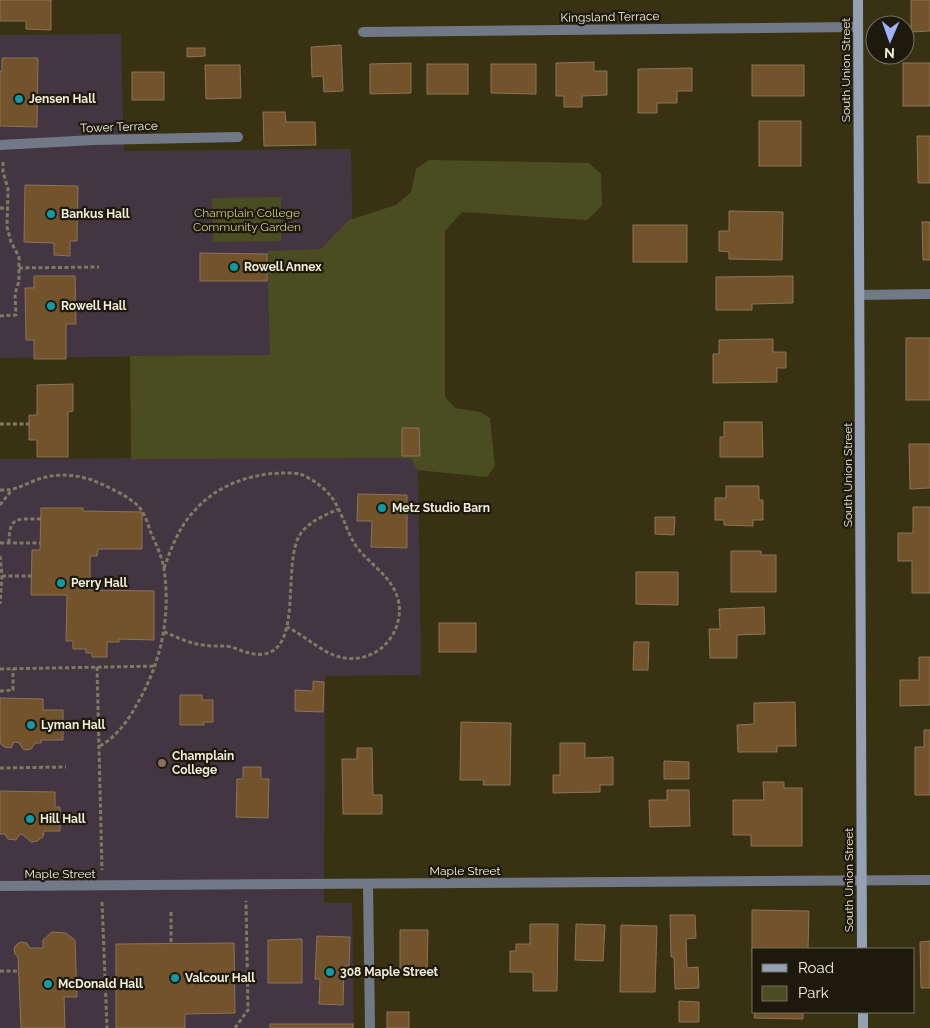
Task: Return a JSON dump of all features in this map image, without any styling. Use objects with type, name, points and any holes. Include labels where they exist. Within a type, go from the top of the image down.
[{"type":"main road","name":"South Union Street","points":[[858,0],[862,948]]},
{"type":"main road","points":[[863,1013],[863,1028]]},
{"type":"street","name":"Kingsland Terrace","points":[[362,32],[858,27]]},
{"type":"street","name":"Tower Terrace","points":[[0,145],[94,140],[238,137]]},
{"type":"street","points":[[860,295],[930,294]]},
{"type":"street","name":"Maple Street","points":[[0,886],[930,880]]},
{"type":"street","points":[[368,884],[370,1028]]},
{"type":"path","points":[[0,316],[16,315],[15,294],[19,281],[19,257],[11,242],[7,227],[8,188],[3,172],[3,158]]},
{"type":"path","points":[[0,208],[8,208]]},
{"type":"path","points":[[19,268],[99,267]]},
{"type":"path","points":[[0,424],[29,424]]},
{"type":"path","points":[[164,568],[179,532],[196,508],[216,492],[244,478],[274,473],[299,474],[313,480],[325,490],[339,509],[350,538],[363,556],[390,582],[397,596],[400,610],[398,624],[386,645],[375,653],[362,658],[346,658],[330,654],[288,627]]},
{"type":"path","points":[[0,490],[12,490],[49,476],[66,475],[81,477],[125,497],[138,506],[144,515],[164,568],[164,632],[156,666],[143,693],[129,717],[109,741],[100,746]]},
{"type":"path","points":[[0,505],[12,490]]},
{"type":"path","points":[[164,632],[193,643],[205,646],[218,645],[254,655],[274,651],[282,641],[288,627],[291,563],[295,545],[301,534],[310,524],[339,509]]},
{"type":"path","points":[[9,543],[9,531],[14,520],[41,519]]},
{"type":"path","points":[[0,543],[40,543]]},
{"type":"path","points":[[0,556],[2,576],[0,604]]},
{"type":"path","points":[[2,576],[32,576]]},
{"type":"path","points":[[0,669],[156,666]]},
{"type":"path","points":[[97,667],[102,876]]},
{"type":"path","points":[[0,690],[13,690],[13,668]]},
{"type":"path","points":[[0,768],[66,767]]},
{"type":"path","points":[[235,1028],[248,1010],[246,885]]},
{"type":"path","points":[[102,901],[107,1028]]},
{"type":"path","points":[[171,912],[172,943]]},
{"type":"path","points":[[0,971],[19,971]]},
{"type":"shaded area","points":[[121,34],[124,151],[351,149],[353,252],[270,355],[0,358],[0,35]]},
{"type":"shaded area","name":"Champlain College","points":[[418,456],[421,675],[325,676],[324,903],[352,903],[354,1028],[0,1028],[0,459]]},
{"type":"green space","points":[[429,160],[589,163],[601,174],[602,206],[587,220],[462,212],[445,231],[445,397],[455,408],[480,412],[490,418],[495,466],[487,477],[417,470],[411,458],[131,459],[130,356],[270,355],[267,251],[321,249],[349,220],[396,205],[411,192],[416,169]]},
{"type":"green space","name":"Champlain College Community Garden","points":[[281,197],[281,241],[213,242],[212,198]]},
{"type":"building","points":[[0,0],[51,0],[51,30],[26,29],[26,21],[0,21]]},
{"type":"building","points":[[911,0],[930,0],[930,31],[915,32],[915,15],[911,15]]},
{"type":"building","points":[[341,45],[343,91],[324,92],[323,76],[312,77],[311,47]]},
{"type":"building","points":[[187,48],[205,48],[205,56],[187,57]]},
{"type":"building","name":"Jensen Hall","points":[[2,58],[38,58],[37,127],[0,126],[0,71],[2,71]]},
{"type":"building","points":[[594,62],[594,71],[607,71],[607,95],[582,96],[582,107],[564,107],[564,96],[556,96],[556,63]]},
{"type":"building","points":[[411,63],[411,93],[370,94],[370,64]]},
{"type":"building","points":[[930,63],[930,106],[903,106],[903,65]]},
{"type":"building","points":[[427,64],[468,64],[468,94],[427,94]]},
{"type":"building","points":[[491,64],[536,64],[536,94],[491,93]]},
{"type":"building","points":[[205,65],[240,65],[241,98],[206,99]]},
{"type":"building","points":[[752,65],[804,65],[804,96],[752,96]]},
{"type":"building","points":[[692,68],[692,91],[677,91],[677,103],[657,103],[657,113],[638,113],[638,69]]},
{"type":"building","points":[[132,72],[164,72],[164,100],[132,100]]},
{"type":"building","points":[[263,112],[285,112],[286,122],[315,122],[316,145],[264,146]]},
{"type":"building","points":[[759,121],[801,121],[801,166],[759,166]]},
{"type":"building","points":[[917,136],[930,136],[930,183],[918,183]]},
{"type":"building","name":"Bankus Hall","points":[[25,185],[78,186],[77,241],[70,241],[70,256],[54,255],[54,243],[24,242]]},
{"type":"building","points":[[729,211],[783,212],[782,260],[729,259],[729,252],[719,251],[719,231],[729,231]]},
{"type":"building","points":[[922,222],[930,222],[930,260],[923,260]]},
{"type":"building","points":[[633,225],[687,225],[687,262],[633,262]]},
{"type":"building","name":"Rowell Annex","points":[[200,253],[267,254],[267,281],[200,281]]},
{"type":"building","name":"Rowell Hall","points":[[34,276],[75,276],[76,324],[66,324],[66,359],[34,359],[34,340],[26,340],[25,288],[34,288]]},
{"type":"building","points":[[793,276],[793,303],[752,304],[752,310],[716,310],[716,277]]},
{"type":"building","points":[[906,338],[930,338],[930,400],[906,400]]},
{"type":"building","points":[[773,339],[773,352],[786,352],[786,368],[777,368],[777,382],[713,383],[713,354],[719,354],[719,340]]},
{"type":"building","points":[[73,384],[73,411],[68,412],[68,457],[37,457],[37,440],[29,440],[29,415],[37,415],[37,385]]},
{"type":"building","points":[[724,422],[762,422],[763,457],[720,457],[720,437],[724,437]]},
{"type":"building","points":[[402,428],[419,428],[420,456],[402,456]]},
{"type":"building","points":[[909,444],[930,444],[930,488],[910,489]]},
{"type":"building","points":[[726,486],[759,486],[759,500],[763,500],[763,520],[753,520],[753,526],[724,525],[724,520],[715,520],[715,498],[726,498]]},
{"type":"building","name":"Metz Studio Barn","points":[[358,494],[407,495],[407,548],[371,547],[372,521],[357,521]]},
{"type":"building","points":[[913,507],[930,507],[930,593],[912,593],[912,561],[898,561],[898,533],[913,533]]},
{"type":"building","name":"Perry Hall","points":[[41,508],[83,508],[83,511],[142,512],[142,549],[98,549],[97,556],[90,556],[90,590],[154,591],[154,640],[119,639],[119,642],[107,642],[107,657],[92,657],[92,653],[86,653],[86,649],[73,649],[73,641],[66,641],[67,595],[31,595],[32,550],[40,550]]},
{"type":"building","points":[[655,517],[675,517],[674,535],[655,534]]},
{"type":"building","points":[[731,551],[761,551],[761,555],[776,555],[776,592],[731,592]]},
{"type":"building","points":[[636,572],[678,572],[678,605],[636,604]]},
{"type":"building","points":[[764,607],[765,634],[737,635],[737,658],[710,658],[709,629],[720,629],[719,609]]},
{"type":"building","points":[[439,623],[476,623],[476,652],[439,652]]},
{"type":"building","points":[[634,642],[649,642],[648,670],[633,670]]},
{"type":"building","points":[[919,657],[930,657],[930,705],[900,706],[900,680],[919,680]]},
{"type":"building","points":[[313,681],[324,682],[323,712],[295,711],[295,690],[313,691]]},
{"type":"building","points":[[180,695],[202,695],[202,700],[213,700],[213,722],[204,722],[204,725],[180,725]]},
{"type":"building","name":"Lyman Hall","points":[[0,698],[43,699],[43,710],[63,710],[63,740],[41,740],[41,743],[35,743],[31,749],[27,750],[23,749],[19,743],[14,742],[11,748],[4,747],[0,743]]},
{"type":"building","points":[[795,702],[796,746],[777,746],[777,752],[738,752],[737,725],[754,724],[754,703]]},
{"type":"building","points":[[461,722],[511,723],[510,785],[483,785],[484,780],[460,780]]},
{"type":"building","points":[[924,730],[930,730],[930,795],[915,795],[915,747],[924,747]]},
{"type":"building","points":[[560,743],[585,743],[585,758],[613,757],[613,785],[600,785],[600,792],[553,793],[553,775],[560,775]]},
{"type":"building","points":[[357,748],[372,748],[373,795],[382,795],[382,814],[343,814],[342,759],[357,759]]},
{"type":"building","points":[[664,761],[689,762],[689,779],[664,779]]},
{"type":"building","points":[[243,767],[261,767],[261,779],[269,779],[268,818],[236,817],[237,779],[243,779]]},
{"type":"building","points":[[763,782],[784,782],[784,788],[802,788],[802,846],[751,846],[751,835],[733,835],[733,800],[764,800]]},
{"type":"building","points":[[667,790],[689,790],[690,826],[650,827],[649,800],[667,800]]},
{"type":"building","name":"Hill Hall","points":[[0,791],[55,792],[55,807],[60,807],[60,831],[44,831],[43,837],[31,842],[20,834],[16,840],[8,839],[5,834],[0,834]]},
{"type":"building","points":[[752,910],[809,911],[808,948],[752,948]]},
{"type":"building","points":[[670,915],[695,915],[696,938],[686,939],[687,968],[698,967],[699,988],[675,989],[674,957],[671,957]]},
{"type":"building","points":[[530,924],[558,924],[557,991],[533,991],[533,972],[510,972],[510,951],[516,951],[516,944],[530,944]]},
{"type":"building","points":[[576,924],[605,925],[603,961],[575,960]]},
{"type":"building","points":[[621,925],[657,926],[655,992],[620,992]]},
{"type":"building","points":[[400,930],[428,930],[427,973],[400,973]]},
{"type":"building","name":"McDonald Hall","points":[[52,932],[66,933],[75,940],[77,997],[64,997],[65,1028],[21,1028],[18,957],[15,954],[14,948],[21,942],[27,943],[30,948],[43,948],[43,940]]},
{"type":"building","name":"308 Maple Street","points":[[317,936],[350,937],[349,966],[344,966],[343,1005],[319,1004],[320,979],[315,979]]},
{"type":"building","points":[[302,939],[302,983],[268,983],[268,940]]},
{"type":"building","points":[[930,941],[930,988],[921,988],[920,942]]},
{"type":"building","name":"Valcour Hall","points":[[234,943],[235,1013],[185,1014],[185,1028],[116,1028],[116,944]]},
{"type":"building","points":[[679,1001],[699,1002],[699,1022],[679,1022]]},
{"type":"building","points":[[387,1012],[409,1012],[409,1028],[387,1028]]},
{"type":"building","points":[[755,1013],[803,1013],[803,1019],[754,1018]]},
{"type":"building","points":[[270,1024],[353,1024],[353,1028],[270,1028]]},
{"type":"place","name":"Jensen Hall","points":[[19,99]]},
{"type":"place","name":"Bankus Hall","points":[[51,214]]},
{"type":"place","name":"Rowell Annex","points":[[234,267]]},
{"type":"place","name":"Rowell Hall","points":[[51,306]]},
{"type":"place","name":"Metz Studio Barn","points":[[382,508]]},
{"type":"place","name":"Perry Hall","points":[[61,583]]},
{"type":"place","name":"Lyman Hall","points":[[31,725]]},
{"type":"place","name":"Champlain College","points":[[162,763]]},
{"type":"place","name":"Hill Hall","points":[[30,819]]},
{"type":"place","name":"308 Maple Street","points":[[330,972]]},
{"type":"place","name":"Valcour Hall","points":[[175,978]]},
{"type":"place","name":"McDonald Hall","points":[[48,984]]}]
